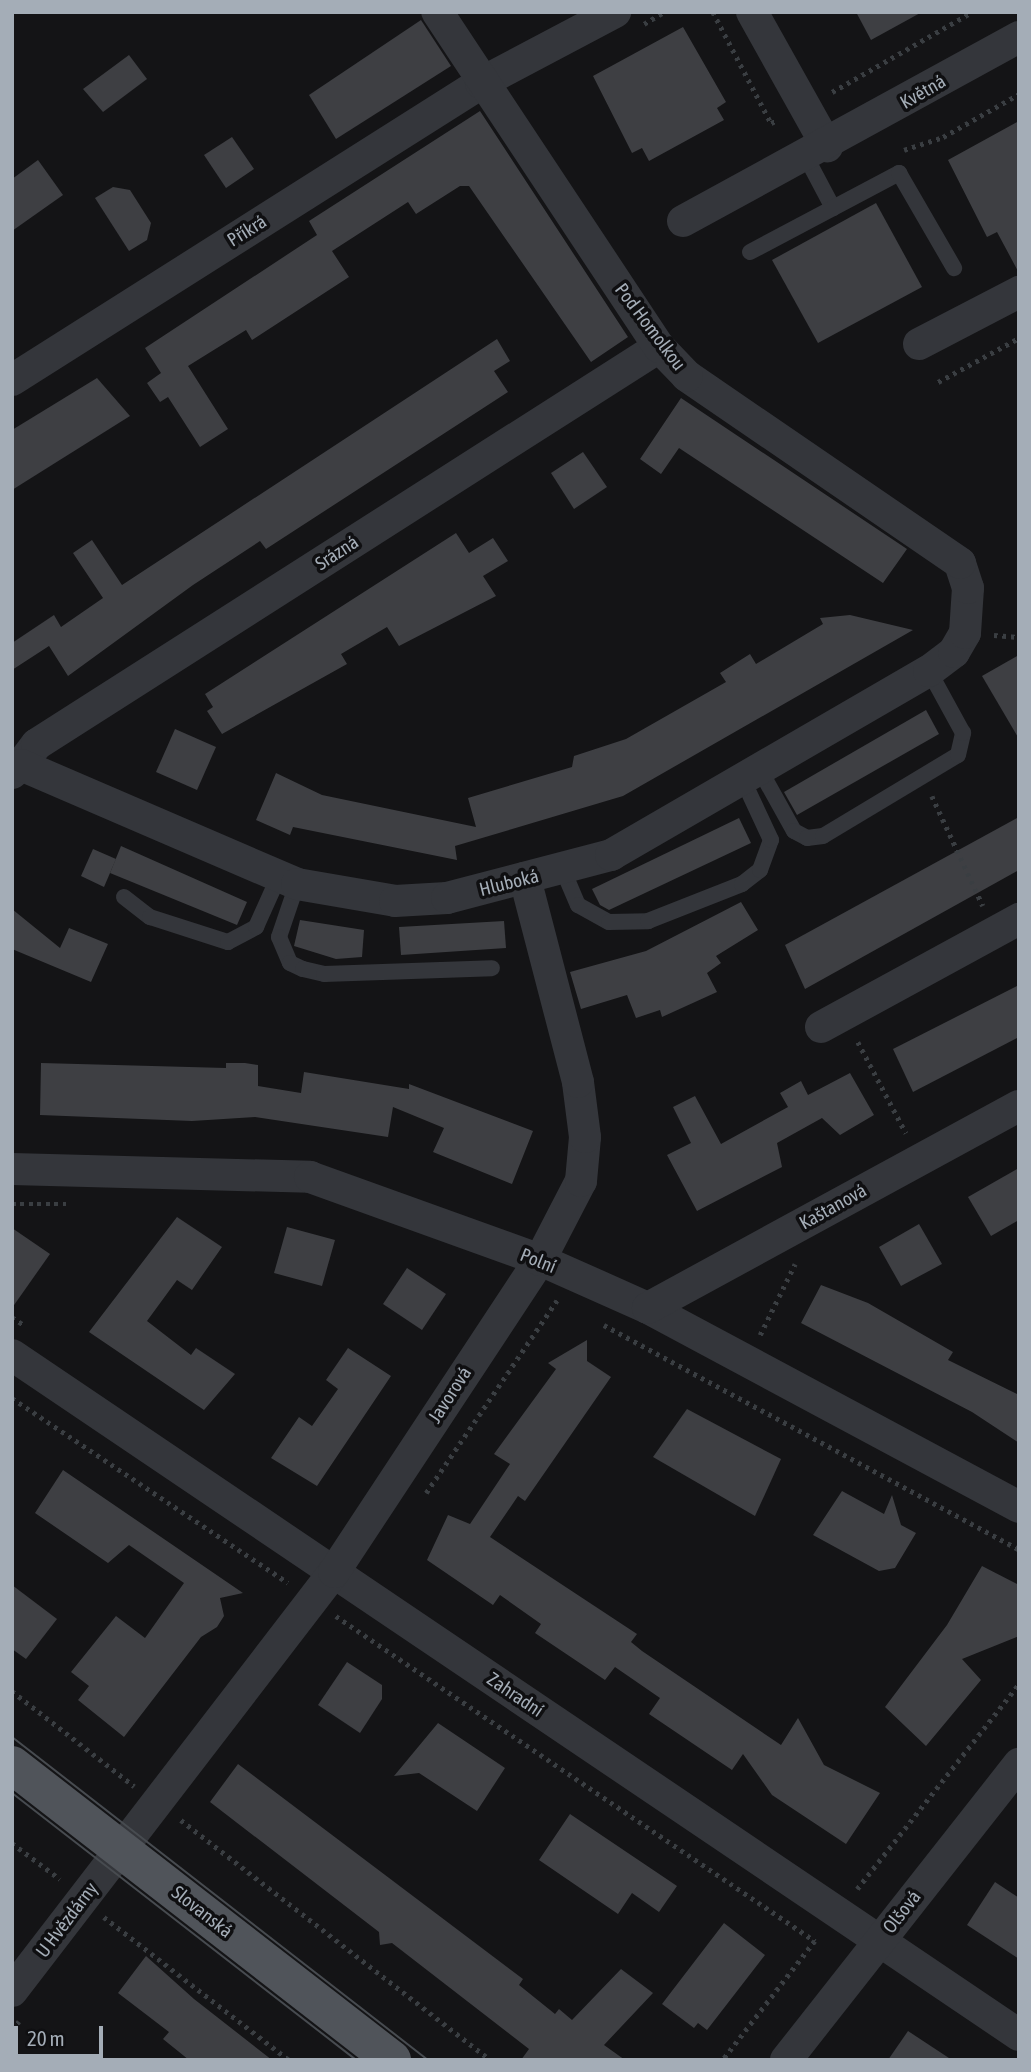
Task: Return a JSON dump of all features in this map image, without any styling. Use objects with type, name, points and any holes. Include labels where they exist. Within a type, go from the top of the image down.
[{"type":"main road","name":"Slovanská","points":[[12,1765],[392,2060]]},
{"type":"street","name":"Pod Homolkou","points":[[438,12],[481,83],[659,346],[687,376],[960,563],[968,588],[965,633]]},
{"type":"street","points":[[481,83],[615,12]]},
{"type":"street","points":[[752,12],[805,106],[816,152]]},
{"type":"street","name":"Květná","points":[[683,221],[816,152],[1019,37]]},
{"type":"street","name":"Příkrá","points":[[12,380],[481,83]]},
{"type":"street","points":[[919,344],[1019,292]]},
{"type":"street","name":"Srázná","points":[[17,769],[37,744],[659,346]]},
{"type":"street","name":"Hluboká","points":[[17,769],[288,881],[395,901],[447,898],[563,870],[611,855],[929,671],[954,652],[965,633]]},
{"type":"street","name":"Javorová","points":[[121,1848],[334,1572],[532,1273],[580,1181],[584,1137],[578,1082],[526,878]]},
{"type":"street","points":[[832,1020],[1004,919]]},
{"type":"street","name":"Kaštanová","points":[[648,1308],[1019,1106]]},
{"type":"street","name":"Polní","points":[[12,1169],[310,1177],[532,1273],[648,1308],[1019,1507]]},
{"type":"street","name":"Zahradní","points":[[12,1355],[1019,2035]]},
{"type":"street","name":"Olšová","points":[[786,2060],[1019,1765]]},
{"type":"street","name":"U Hvězdárny","points":[[12,1991],[121,1848]]},
{"type":"lane","points":[[816,152],[833,208]]},
{"type":"lane","points":[[750,252],[899,173],[954,268]]},
{"type":"lane","points":[[751,775],[794,831],[807,838],[823,836],[958,755],[963,733],[929,671]]},
{"type":"lane","points":[[563,870],[579,905],[609,922],[648,922],[742,884],[760,870],[771,840],[751,775]]},
{"type":"lane","points":[[124,897],[150,917],[228,942],[256,927],[288,881]]},
{"type":"lane","points":[[288,881],[279,937],[290,963],[303,969],[324,974],[492,968]]},
{"type":"path","points":[[713,12],[771,123],[972,12]]},
{"type":"path","points":[[938,382],[1019,338]]},
{"type":"path","points":[[931,794],[1004,919]]},
{"type":"path","points":[[832,1020],[910,1140]]},
{"type":"path","points":[[12,1204],[80,1204]]},
{"type":"path","points":[[772,1343],[759,1336],[800,1256]]},
{"type":"path","points":[[532,1273],[557,1300],[569,1306]]},
{"type":"path","points":[[424,1496],[557,1300]]},
{"type":"path","points":[[594,1319],[1019,1549]]},
{"type":"path","points":[[12,1398],[291,1585],[283,1595]]},
{"type":"path","points":[[328,1626],[336,1616],[815,1941],[723,2060]]},
{"type":"path","points":[[843,1885],[854,1893],[1019,1684]]},
{"type":"path","points":[[12,1691],[130,1783],[139,1773]]},
{"type":"path","points":[[192,1811],[184,1822],[489,2060]]},
{"type":"path","points":[[12,1843],[66,1884]]},
{"type":"path","points":[[101,1915],[289,2060]]},
{"type":"building","points":[[856,12],[922,12],[871,40]]},
{"type":"building","points":[[421,20],[451,66],[336,139],[309,95]]},
{"type":"building","points":[[683,27],[726,102],[717,108],[724,120],[649,161],[642,148],[632,153],[593,76]]},
{"type":"building","points":[[129,55],[147,79],[103,112],[83,89]]},
{"type":"building","points":[[480,111],[628,337],[591,362],[469,186],[460,186],[416,214],[408,202],[332,251],[349,277],[252,340],[246,330],[188,366],[228,429],[200,447],[168,397],[160,402],[147,383],[161,373],[145,348],[317,235],[309,221]]},
{"type":"building","points":[[1019,121],[1019,273],[997,232],[987,237],[948,160]]},
{"type":"building","points":[[232,137],[254,169],[226,188],[204,155]]},
{"type":"building","points":[[38,160],[63,195],[12,231],[12,179]]},
{"type":"building","points":[[113,187],[130,190],[151,223],[147,240],[129,251],[95,198]]},
{"type":"building","points":[[876,203],[922,287],[818,343],[772,260]]},
{"type":"building","points":[[497,339],[510,361],[494,371],[508,392],[266,549],[260,541],[193,585],[68,676],[49,646],[12,670],[12,643],[54,615],[61,627],[103,598],[73,553],[92,540],[122,585]]},
{"type":"building","points":[[97,378],[130,416],[12,490],[12,430]]},
{"type":"building","points":[[681,398],[907,549],[883,583],[679,448],[661,474],[640,459]]},
{"type":"building","points":[[583,452],[607,487],[574,509],[551,473]]},
{"type":"building","points":[[456,533],[469,553],[493,538],[508,561],[483,576],[496,596],[399,646],[387,627],[341,654],[347,664],[222,734],[207,711],[213,707],[205,694]]},
{"type":"building","points":[[850,615],[913,630],[623,796],[455,846],[457,860],[293,827],[290,835],[256,820],[276,773],[322,795],[476,827],[468,798],[572,767],[574,756],[626,739],[726,682],[720,673],[750,654],[756,664],[823,624],[820,618]]},
{"type":"building","points":[[1019,655],[1019,739],[982,676]]},
{"type":"building","points":[[926,710],[939,734],[797,815],[784,792]]},
{"type":"building","points":[[175,729],[216,747],[197,790],[156,772]]},
{"type":"building","points":[[1019,817],[1019,870],[805,989],[785,945]]},
{"type":"building","points":[[739,818],[751,843],[609,910],[600,905],[592,889]]},
{"type":"building","points":[[121,846],[247,902],[237,925],[110,873]]},
{"type":"building","points":[[93,849],[116,859],[104,887],[81,876]]},
{"type":"building","points":[[741,902],[758,930],[716,956],[721,963],[707,973],[717,992],[662,1017],[660,1010],[636,1018],[627,995],[581,1009],[570,972],[646,951]]},
{"type":"building","points":[[12,909],[60,948],[69,928],[108,944],[91,982],[12,949]]},
{"type":"building","points":[[300,920],[364,930],[362,957],[336,959],[294,946]]},
{"type":"building","points":[[504,921],[506,948],[401,955],[399,927]]},
{"type":"building","points":[[1019,985],[1019,1037],[913,1092],[893,1049]]},
{"type":"building","points":[[41,1063],[226,1068],[226,1063],[245,1063],[258,1065],[258,1086],[301,1093],[304,1072],[409,1089],[409,1084],[533,1131],[512,1184],[433,1152],[444,1128],[393,1107],[388,1137],[255,1117],[192,1121],[40,1115]]},
{"type":"building","points":[[850,1073],[874,1115],[840,1135],[822,1118],[777,1143],[782,1167],[697,1211],[667,1155],[691,1143],[673,1107],[695,1096],[721,1144],[788,1107],[780,1093],[801,1081],[808,1095]]},
{"type":"building","points":[[1019,1168],[1019,1220],[991,1236],[968,1197]]},
{"type":"building","points":[[177,1217],[222,1247],[192,1290],[177,1280],[147,1321],[191,1355],[196,1348],[235,1374],[204,1410],[89,1332]]},
{"type":"building","points":[[919,1224],[942,1264],[901,1286],[879,1247]]},
{"type":"building","points":[[287,1227],[335,1240],[322,1286],[274,1273]]},
{"type":"building","points":[[12,1228],[50,1254],[12,1308]]},
{"type":"building","points":[[407,1268],[446,1294],[422,1330],[383,1304]]},
{"type":"building","points":[[821,1285],[868,1303],[953,1352],[948,1360],[1019,1395],[1019,1443],[972,1412],[801,1323]]},
{"type":"building","points":[[587,1340],[587,1361],[611,1377],[525,1501],[518,1496],[490,1537],[637,1634],[631,1642],[642,1651],[781,1745],[798,1718],[824,1765],[880,1793],[846,1844],[772,1795],[743,1754],[732,1770],[649,1714],[660,1698],[615,1667],[605,1680],[535,1633],[541,1624],[500,1595],[493,1605],[427,1560],[448,1515],[470,1524],[510,1464],[494,1454],[556,1369],[548,1363]]},
{"type":"building","points":[[348,1348],[391,1376],[317,1486],[271,1458],[299,1417],[312,1426],[338,1389],[326,1380]]},
{"type":"building","points":[[687,1409],[781,1459],[755,1516],[653,1457]]},
{"type":"building","points":[[63,1470],[243,1593],[220,1598],[224,1616],[217,1627],[201,1637],[124,1737],[78,1700],[89,1686],[71,1672],[116,1616],[145,1638],[184,1583],[129,1545],[108,1563],[35,1513]]},
{"type":"building","points":[[842,1491],[884,1514],[892,1495],[901,1525],[916,1533],[895,1568],[879,1571],[813,1535]]},
{"type":"building","points":[[982,1566],[1019,1585],[1019,1636],[962,1659],[981,1680],[926,1746],[885,1707],[947,1625]]},
{"type":"building","points":[[12,1585],[57,1619],[26,1659],[12,1649]]},
{"type":"building","points":[[347,1662],[382,1685],[382,1699],[360,1733],[318,1705]]},
{"type":"building","points":[[438,1723],[505,1768],[477,1811],[419,1773],[394,1776]]},
{"type":"building","points":[[238,1764],[523,1979],[519,1985],[555,2014],[559,2009],[572,2020],[621,1969],[653,1993],[604,2045],[625,2060],[521,2060],[529,2049],[392,1943],[380,1945],[379,1932],[210,1802]]},
{"type":"building","points":[[570,1814],[677,1886],[659,1912],[632,1893],[618,1914],[539,1860]]},
{"type":"building","points":[[995,1882],[1019,1898],[1019,1959],[967,1925]]},
{"type":"building","points":[[724,1923],[765,1955],[707,2030],[698,2023],[694,2028],[662,2004]]},
{"type":"building","points":[[146,1956],[194,1999],[272,2060],[189,2060],[163,2039],[169,2032],[118,1993]]},
{"type":"building","points":[[908,2031],[952,2060],[888,2060]]},
{"type":"tram line","points":[[12,1737],[428,2060]]},
{"type":"tram line","points":[[12,1793],[356,2060]]}]
